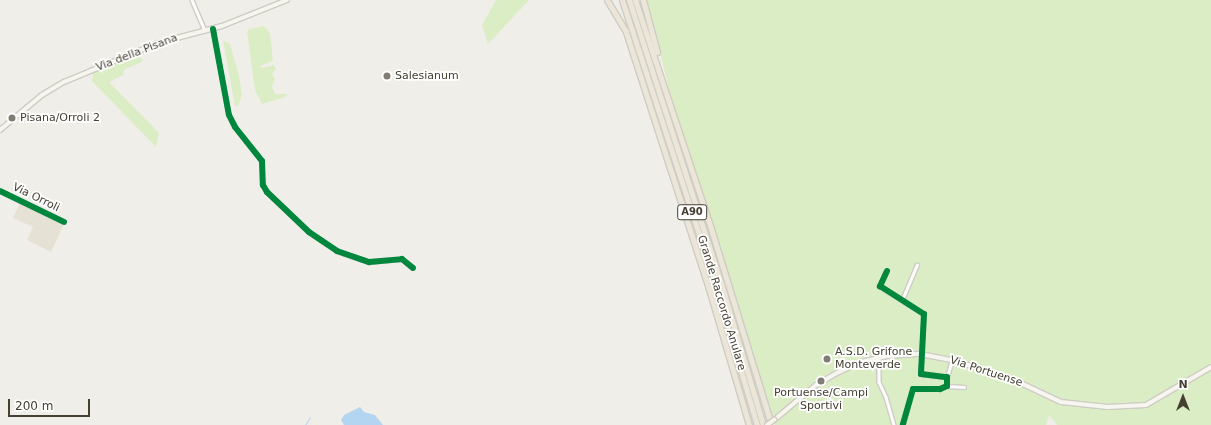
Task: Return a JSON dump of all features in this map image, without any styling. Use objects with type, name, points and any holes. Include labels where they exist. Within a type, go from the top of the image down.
[{"type":"highway","points":[[604,0],[622,24]]},
{"type":"highway","points":[[607,0],[622,24]]},
{"type":"highway","name":"Grande Raccordo Anulare","points":[[622,0],[714,280],[757,425]]},
{"type":"highway","name":"Grande Raccordo Anulare","points":[[629,0],[721,283],[763,425]]},
{"type":"highway","points":[[635,0],[670,100]]},
{"type":"highway","points":[[643,0],[670,100]]},
{"type":"highway","name":"Grande Raccordo Anulare","points":[[622,24],[700,262],[749,425]]},
{"type":"highway","name":"Grande Raccordo Anulare","points":[[670,100],[770,422]]},
{"type":"main road","name":"Via della Pisana","points":[[0,130],[42,95],[57,85],[158,43],[213,29],[266,10],[287,0]]},
{"type":"main road","name":"Via Portuense","points":[[770,422],[816,385],[852,366],[879,357],[920,354],[952,360],[1010,378],[1061,402],[1108,407],[1146,405],[1211,367]]},
{"type":"street","points":[[192,0],[206,30]]},
{"type":"street","points":[[213,29],[229,115],[235,127],[262,161],[263,185],[267,192],[309,232],[337,251],[371,262],[402,259],[413,268]]},
{"type":"street","name":"Via Orroli","points":[[0,192],[64,222]]},
{"type":"street","points":[[902,300],[916,265]]},
{"type":"street","points":[[886,271],[880,286],[924,314],[920,354],[921,374],[947,377]]},
{"type":"street","points":[[879,357],[879,382],[886,397],[894,425]]},
{"type":"street","points":[[947,386],[947,377],[952,360]]},
{"type":"street","points":[[903,425],[913,389],[940,389],[947,386],[964,387]]},
{"type":"shaded area","points":[[20,203],[64,224],[51,252],[27,240],[33,227],[13,218]]},
{"type":"green space","points":[[496,0],[529,0],[488,44],[482,25]]},
{"type":"green space","points":[[647,0],[1211,0],[1211,425],[1057,425],[1049,415],[1046,425],[775,425],[669,89]]},
{"type":"green space","points":[[264,26],[270,33],[273,61],[260,66],[262,68],[274,65],[276,69],[272,74],[275,79],[272,87],[275,94],[288,94],[285,97],[262,104],[255,90],[247,32],[249,29]]},
{"type":"green space","points":[[223,40],[230,44],[239,76],[242,95],[238,106],[235,106]]},
{"type":"green space","points":[[139,55],[143,61],[124,70],[123,75],[109,82],[159,133],[156,147],[92,81],[93,73]]},
{"type":"water","points":[[360,407],[364,412],[375,415],[383,425],[344,425],[341,420],[344,415]]},
{"type":"waterway","points":[[305,425],[310,417]]},
{"type":"cycle path","points":[[213,29],[229,115],[235,127],[262,161],[263,185],[267,192],[309,232],[337,251],[369,262],[402,259],[413,268]]},
{"type":"cycle path","points":[[0,191],[64,222]]},
{"type":"cycle path","points":[[887,271],[880,286],[924,314],[921,374],[947,377],[947,386],[940,389],[913,389],[903,425]]},
{"type":"place","name":"Salesianum","points":[[387,76]]},
{"type":"place","name":"Pisana/Orroli 2","points":[[12,118]]},
{"type":"place","name":"A.S.D. Grifone Monteverde","points":[[827,359]]},
{"type":"place","name":"Portuense/Campi Sportivi","points":[[821,381]]}]
